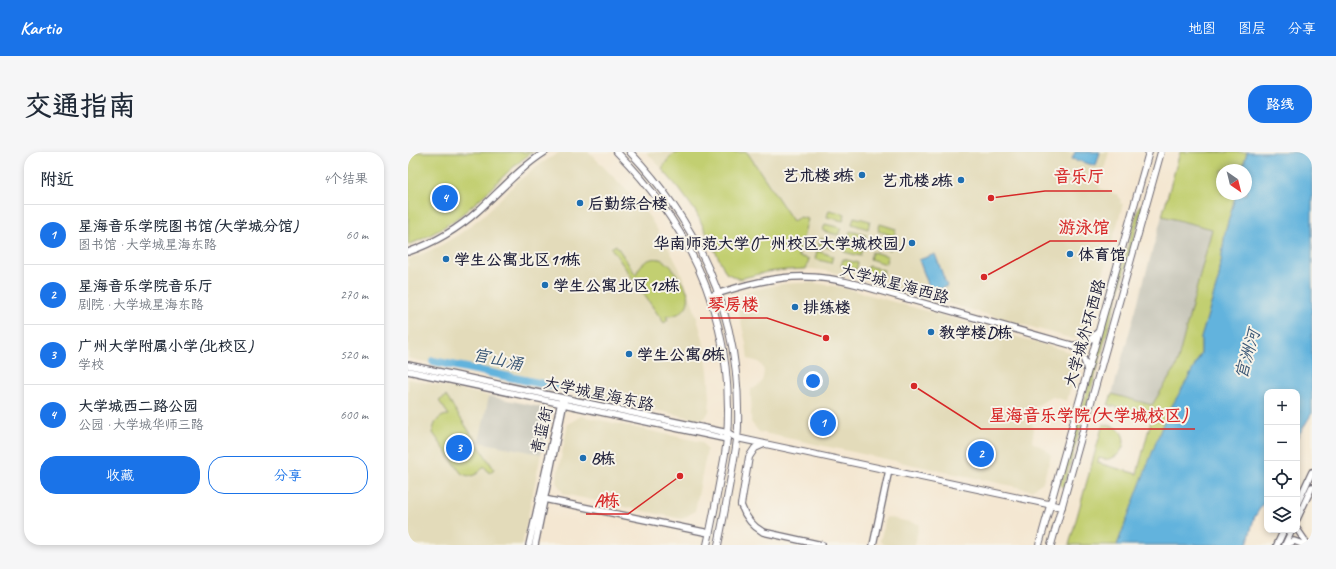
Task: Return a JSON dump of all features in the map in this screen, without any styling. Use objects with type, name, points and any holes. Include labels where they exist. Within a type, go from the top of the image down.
[{"type":"main road","points":[[617,152],[661,204],[680,234],[698,266],[710,296],[719,327],[725,359],[728,392],[727,436],[707,545]]},
{"type":"main road","points":[[630,152],[668,198],[688,229],[706,262],[719,293],[730,330],[736,370],[738,407],[737,438],[718,545]]},
{"type":"main road","name":"大学城外环西路","points":[[1039,545],[1097,333],[1149,152]]},
{"type":"main road","name":"大学城外环西路","points":[[1051,545],[1161,152]]},
{"type":"main road","points":[[698,266],[706,262]]},
{"type":"main road","name":"大学城星海东路","points":[[727,436],[1062,507]]},
{"type":"main road","points":[[741,505],[749,457],[755,448],[764,444]]},
{"type":"main road","points":[[1055,487],[1067,489]]},
{"type":"street","points":[[408,252],[442,237],[462,224],[520,170],[546,152]]},
{"type":"street","name":"大学城星海西路","points":[[710,296],[754,282],[778,278],[806,276],[831,278],[1071,345]]},
{"type":"street","points":[[1071,345],[1082,344],[1090,340],[1097,333]]},
{"type":"street","points":[[1071,345],[1081,354],[1087,371]]},
{"type":"street","name":"大学城星海东路","points":[[408,366],[562,402]]},
{"type":"street","name":"大学城星海东路","points":[[408,371],[727,436]]},
{"type":"street","name":"青蓝街","points":[[535,545],[542,498],[562,402]]},
{"type":"street","points":[[873,545],[889,470]]},
{"type":"street","points":[[1300,498],[1312,472]]},
{"type":"street","points":[[1300,513],[1312,487]]},
{"type":"street","points":[[542,498],[710,533]]},
{"type":"street","name":"青蓝街","points":[[529,545],[542,498]]},
{"type":"street","points":[[741,505],[750,521],[756,528],[763,532],[822,545]]},
{"type":"street","points":[[1277,545],[1283,533]]},
{"type":"street","points":[[1285,545],[1291,533]]},
{"type":"street","points":[[1300,533],[1308,545]]},
{"type":"street","points":[[1285,545],[1294,541],[1305,545]]},
{"type":"shaded area","points":[[560,152],[589,152],[635,199],[650,218],[669,249],[679,268],[690,295],[703,339],[710,398],[709,411],[705,418],[697,419],[557,389],[558,385],[433,359],[432,363],[408,358],[408,260],[438,247],[461,233],[484,215],[517,182],[542,163]]},
{"type":"shaded area","name":"华南师范大学(广州校区大学城校园)","points":[[646,152],[1109,152],[1099,188],[1118,195],[1121,200],[1120,203],[1123,204],[1087,331],[1074,339],[856,277],[832,272],[813,269],[786,270],[762,273],[739,279],[726,273],[696,212],[671,178]]},
{"type":"shaded area","points":[[1162,216],[1213,229],[1176,367],[1152,405],[1112,394]]},
{"type":"shaded area","points":[[814,283],[841,287],[1070,352],[1077,364],[1067,401],[1053,397],[1036,406],[1029,416],[1034,429],[1032,442],[1044,448],[1051,455],[1043,482],[1031,490],[759,432],[751,422],[751,389],[761,383],[764,371],[759,362],[748,359],[746,343],[737,305],[744,292],[782,284]]},
{"type":"shaded area","points":[[408,379],[489,396],[479,442],[541,454],[522,545],[408,545]]},
{"type":"shaded area","points":[[489,396],[540,407],[548,419],[541,454],[479,442]]},
{"type":"shaded area","points":[[581,416],[702,442],[707,450],[695,511],[682,519],[564,494],[556,482],[568,424]]},
{"type":"shaded area","points":[[886,517],[919,524],[915,545],[884,545],[880,541]]},
{"type":"green space","points":[[408,152],[533,152],[517,164],[458,217],[434,233],[408,245]]},
{"type":"green space","points":[[680,152],[747,152],[793,221],[800,217],[808,219],[798,256],[809,259],[806,269],[767,272],[739,279],[726,273],[696,212],[662,169],[674,154]]},
{"type":"green space","points":[[1180,152],[1247,152],[1244,164],[1216,164],[1216,200],[1234,200],[1225,233],[1219,277],[1201,338],[1201,353],[1132,506],[1117,545],[1069,545],[1103,424],[1113,426],[1118,429],[1124,440],[1121,451],[1117,455],[1106,459],[1099,458],[1098,463],[1137,474],[1152,417],[1108,405],[1112,394],[1152,405],[1176,367],[1212,229],[1162,216]]},
{"type":"green space","points":[[1139,206],[1142,206],[1142,209],[1064,486],[1062,487],[1060,485]]},
{"type":"green space","points":[[829,210],[845,214],[843,221],[827,217]]},
{"type":"green space","points":[[854,217],[870,221],[868,229],[852,224]]},
{"type":"green space","points":[[825,224],[841,228],[838,235],[823,231]]},
{"type":"green space","points":[[880,224],[896,229],[894,236],[878,231]]},
{"type":"green space","points":[[850,231],[866,235],[864,242],[848,238]]},
{"type":"green space","points":[[821,238],[837,242],[835,249],[819,245]]},
{"type":"green space","points":[[876,238],[892,242],[890,250],[874,245]]},
{"type":"green space","points":[[616,245],[636,275],[644,262],[648,260],[658,259],[669,265],[684,285],[687,292],[688,303],[683,311],[675,315],[666,316],[668,320],[664,323],[611,248]]},
{"type":"green space","points":[[847,245],[862,249],[860,256],[844,252]]},
{"type":"green space","points":[[817,251],[833,256],[831,263],[815,259]]},
{"type":"green space","points":[[872,252],[888,256],[886,264],[870,259]]},
{"type":"green space","points":[[843,259],[858,263],[856,270],[841,266]]},
{"type":"green space","points":[[868,266],[884,270],[882,278],[866,273]]},
{"type":"green space","points":[[446,396],[494,469],[489,473],[484,466],[477,474],[471,476],[461,473],[433,433],[437,420],[442,416],[449,415],[439,401]]},
{"type":"water","points":[[1075,152],[1100,152],[1096,166],[1072,159]]},
{"type":"water","name":"官洲河","points":[[1247,152],[1312,152],[1312,413],[1300,433],[1300,389],[1264,389],[1264,502],[1254,518],[1247,545],[1117,545],[1166,416],[1201,353],[1201,338],[1219,277],[1225,233],[1234,200],[1252,200],[1252,164],[1244,164]]},
{"type":"water","points":[[935,254],[947,286],[931,292],[919,260]]},
{"type":"waterway","name":"官山涌","points":[[433,361],[557,387]]},
{"type":"place","name":"艺术楼3栋","points":[[862,175]]},
{"type":"place","name":"艺术楼2栋","points":[[961,180]]},
{"type":"place","name":"大学城西二路公园","points":[[445,198]]},
{"type":"place","name":"音乐厅","points":[[991,198]]},
{"type":"place","name":"后勤综合楼","points":[[580,203]]},
{"type":"place","name":"华南师范大学(广州校区大学城校园)","points":[[912,243]]},
{"type":"place","name":"体育馆","points":[[1070,254]]},
{"type":"place","name":"学生公寓北区11栋","points":[[446,259]]},
{"type":"place","name":"游泳馆","points":[[984,277]]},
{"type":"place","name":"学生公寓北区12栋","points":[[545,285]]},
{"type":"place","name":"排练楼","points":[[795,307]]},
{"type":"place","name":"教学楼D栋","points":[[931,332]]},
{"type":"place","name":"琴房楼","points":[[826,338]]},
{"type":"place","name":"学生公寓B栋","points":[[629,354]]},
{"type":"place","name":"星海音乐学院(大学城校区)","points":[[914,386]]},
{"type":"place","name":"星海音乐学院图书馆(大学城分馆)","points":[[823,423]]},
{"type":"place","name":"广州大学附属小学(北校区)","points":[[459,448]]},
{"type":"place","name":"星海音乐学院音乐厅","points":[[981,454]]},
{"type":"place","name":"B栋","points":[[583,458]]},
{"type":"place","name":"A栋","points":[[680,476]]}]
